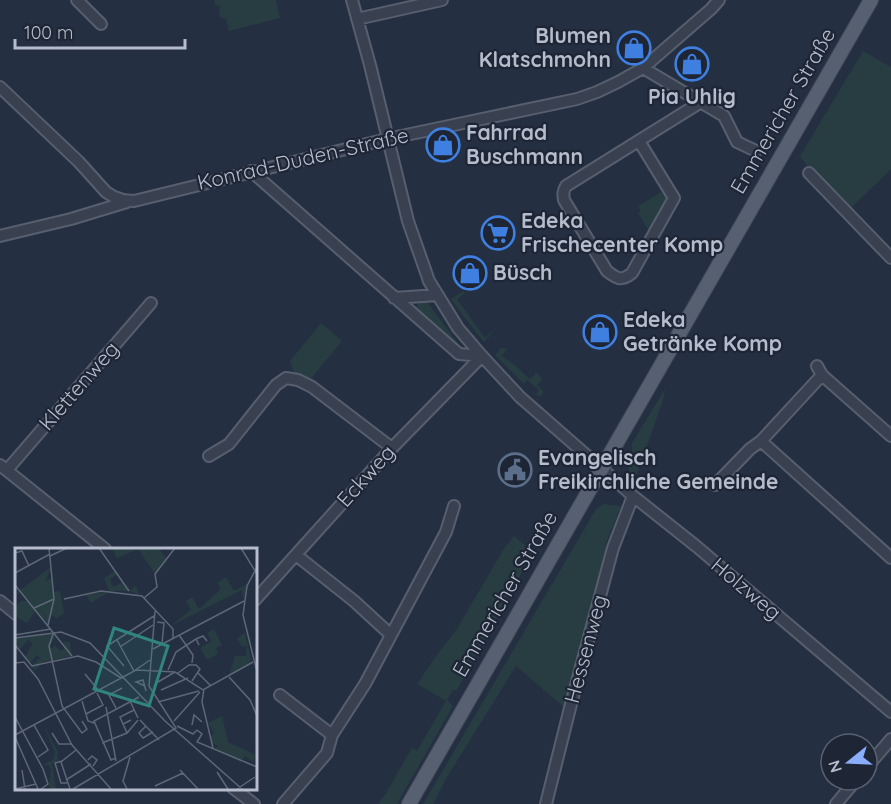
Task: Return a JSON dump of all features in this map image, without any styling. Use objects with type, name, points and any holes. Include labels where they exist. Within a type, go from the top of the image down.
[{"type":"main road","name":"Emmericher Straße","points":[[409,804],[871,0]]},
{"type":"street","points":[[77,0],[101,24]]},
{"type":"street","name":"Holzweg","points":[[352,0],[408,220],[429,281],[458,328],[520,397],[633,496],[696,546],[891,712]]},
{"type":"street","points":[[357,20],[442,0]]},
{"type":"street","name":"Konrad-Duden-Straße","points":[[0,236],[387,138],[577,99],[597,92],[643,68],[719,0]]},
{"type":"street","points":[[643,68],[724,116],[737,142],[756,151]]},
{"type":"street","points":[[1,88],[79,162],[106,192],[123,200],[134,201]]},
{"type":"street","points":[[639,141],[674,198],[632,273],[621,279],[606,271],[564,200],[564,190],[566,186],[701,102]]},
{"type":"street","points":[[251,171],[459,354],[482,356]]},
{"type":"street","points":[[809,173],[891,258]]},
{"type":"street","points":[[394,298],[438,295]]},
{"type":"street","name":"Klettenweg","points":[[4,467],[151,303]]},
{"type":"street","name":"Eckweg","points":[[256,599],[392,448],[482,356]]},
{"type":"street","points":[[715,485],[750,449],[761,441],[820,370],[891,436]]},
{"type":"street","points":[[209,456],[229,444],[276,385],[286,378],[298,380],[312,387],[392,448]]},
{"type":"street","points":[[761,441],[891,558]]},
{"type":"street","points":[[4,467],[104,548]]},
{"type":"street","name":"Hessenweg","points":[[546,804],[613,548],[633,496]]},
{"type":"street","points":[[283,804],[327,753],[332,735],[364,684],[446,532],[454,506]]},
{"type":"street","points":[[296,555],[354,601],[391,635]]},
{"type":"street","points":[[0,601],[15,613]]},
{"type":"street","points":[[280,695],[332,735]]},
{"type":"street","points":[[879,753],[891,739]]},
{"type":"street","points":[[234,789],[254,804]]},
{"type":"street","points":[[836,804],[846,792]]},
{"type":"green space","points":[[215,0],[276,0],[280,18],[229,31],[226,19],[219,17],[220,6],[215,5]]},
{"type":"green space","points":[[863,51],[891,67],[891,169],[849,210],[811,171],[800,156]]},
{"type":"green space","points":[[663,191],[666,200],[649,231],[638,213],[641,211],[638,206]]},
{"type":"green space","points":[[463,291],[465,293],[457,299],[485,338],[492,333],[484,342],[451,299]]},
{"type":"green space","points":[[418,302],[428,303],[462,349],[462,353],[415,312]]},
{"type":"green space","points":[[321,323],[342,341],[310,380],[294,374],[290,361]]},
{"type":"green space","points":[[501,348],[507,349],[502,356],[530,379],[537,373],[542,379],[537,385],[544,392],[540,397],[536,394],[539,390],[527,380],[524,384],[495,355]]},
{"type":"green space","points":[[665,389],[635,480],[627,465],[632,456],[632,443]]},
{"type":"green space","points":[[604,504],[621,506],[606,543],[604,562],[566,709],[516,666],[447,777],[433,804],[423,804],[596,509]]},
{"type":"green space","points":[[514,536],[533,552],[457,690],[453,690],[447,700],[453,706],[397,804],[378,804],[412,748],[417,751],[446,701],[417,684],[457,629],[503,550]]},
{"type":"place","name":"Blumen Klatschmohn","points":[[634,48]]},
{"type":"place","name":"Pia Uhlig","points":[[692,64]]},
{"type":"place","name":"Fahrrad Buschmann","points":[[443,145]]},
{"type":"place","name":"Edeka Frischecenter Komp","points":[[498,233]]},
{"type":"place","name":"Büsch","points":[[470,273]]},
{"type":"place","name":"Edeka Getränke Komp","points":[[600,332]]},
{"type":"place","name":"Evangelisch Freikirchliche Gemeinde","points":[[515,470]]}]
